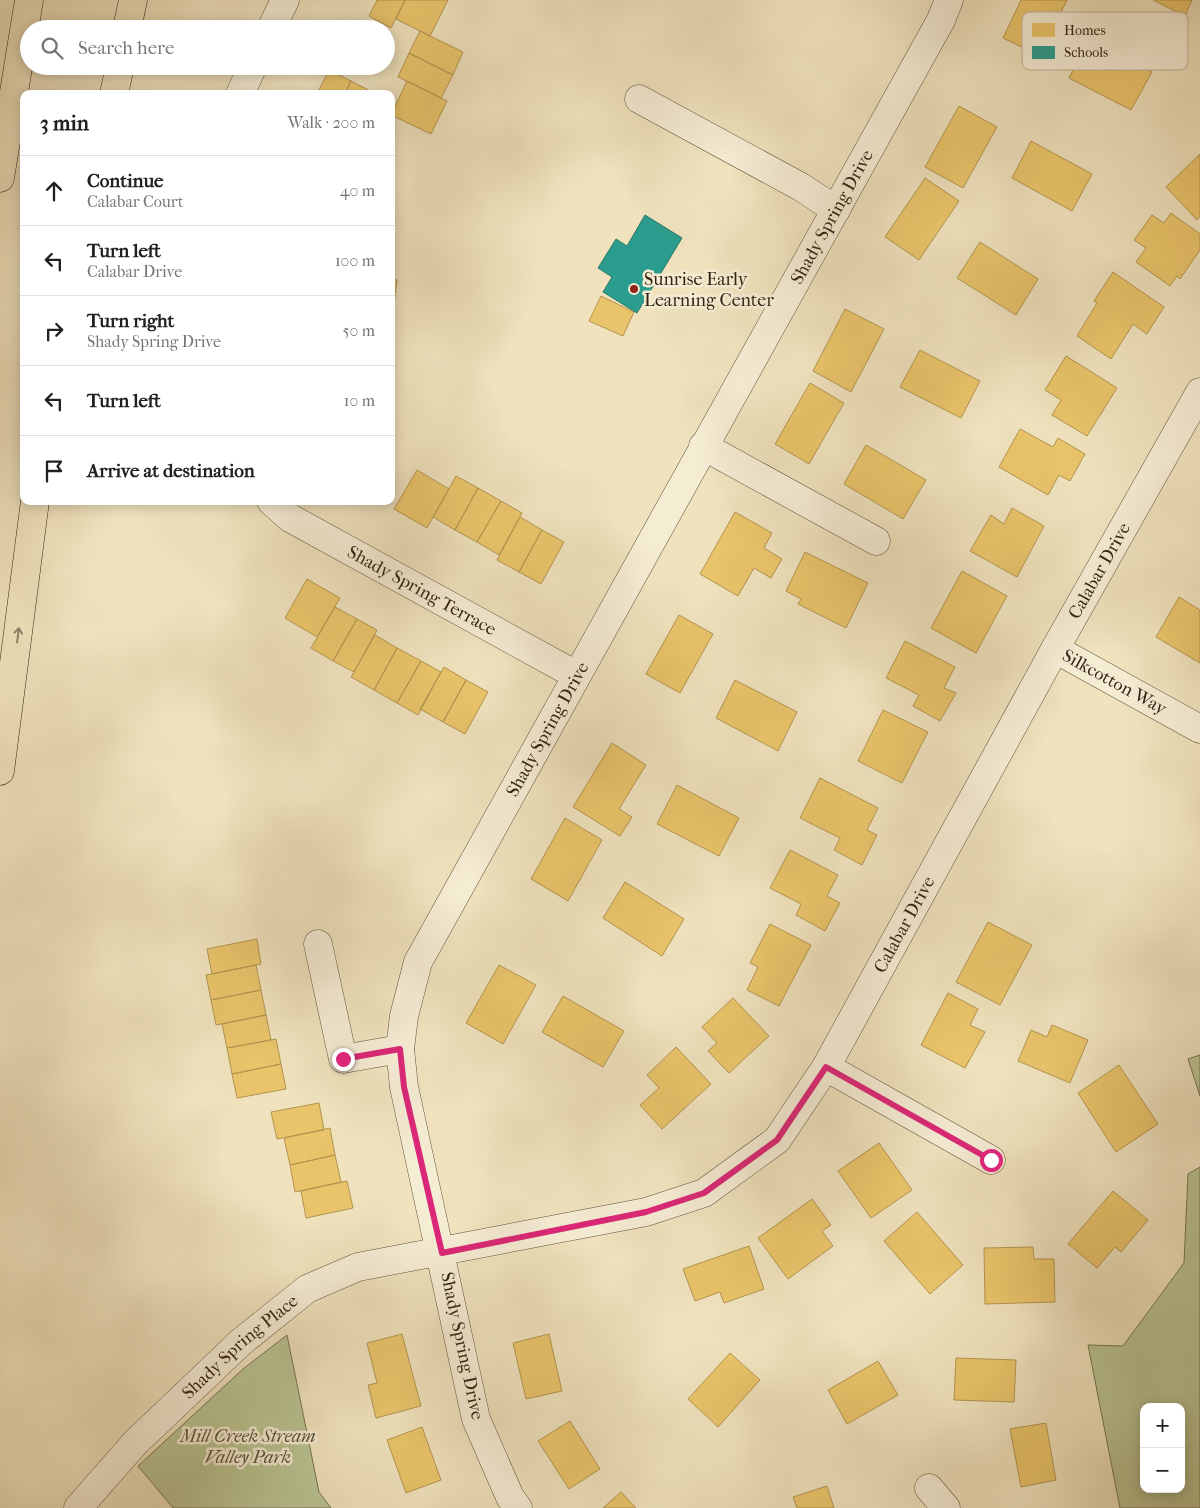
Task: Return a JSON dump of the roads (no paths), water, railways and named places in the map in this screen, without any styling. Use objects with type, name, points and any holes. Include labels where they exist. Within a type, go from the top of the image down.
[{"type":"main road","points":[[26,20],[29,0]]},
{"type":"main road","points":[[129,20],[133,0]]},
{"type":"main road","points":[[0,178],[20,55]]},
{"type":"main road","points":[[115,90],[118,75]]},
{"type":"main road","points":[[0,770],[34,505]]},
{"type":"street","points":[[275,20],[285,0]]},
{"type":"street","name":"Shady Spring Drive","points":[[518,1508],[510,1497],[476,1419],[442,1253],[404,1087],[400,1049],[404,1016],[418,962],[941,20],[949,0]]},
{"type":"street","points":[[242,90],[249,75]]},
{"type":"street","points":[[639,99],[801,187],[836,210]]},
{"type":"street","name":"Calabar Drive","points":[[442,1253],[646,1212],[704,1193],[777,1140],[826,1067],[1055,649],[1200,392]]},
{"type":"street","points":[[704,446],[876,541]]},
{"type":"street","name":"Shady Spring Terrace","points":[[275,505],[290,518],[576,675]]},
{"type":"street","name":"Silkcotton Way","points":[[1055,649],[1200,729]]},
{"type":"street","points":[[318,944],[343,1059],[400,1049]]},
{"type":"street","points":[[826,1067],[991,1160]]},
{"type":"street","name":"Shady Spring Place","points":[[78,1508],[135,1443],[241,1342],[307,1289],[358,1267],[442,1253]]},
{"type":"place","name":"Sunrise Early Learning Center","points":[[634,289]]},
{"type":"park label","name":"Mill Creek Stream Valley Park","points":[[248,1446]]}]
